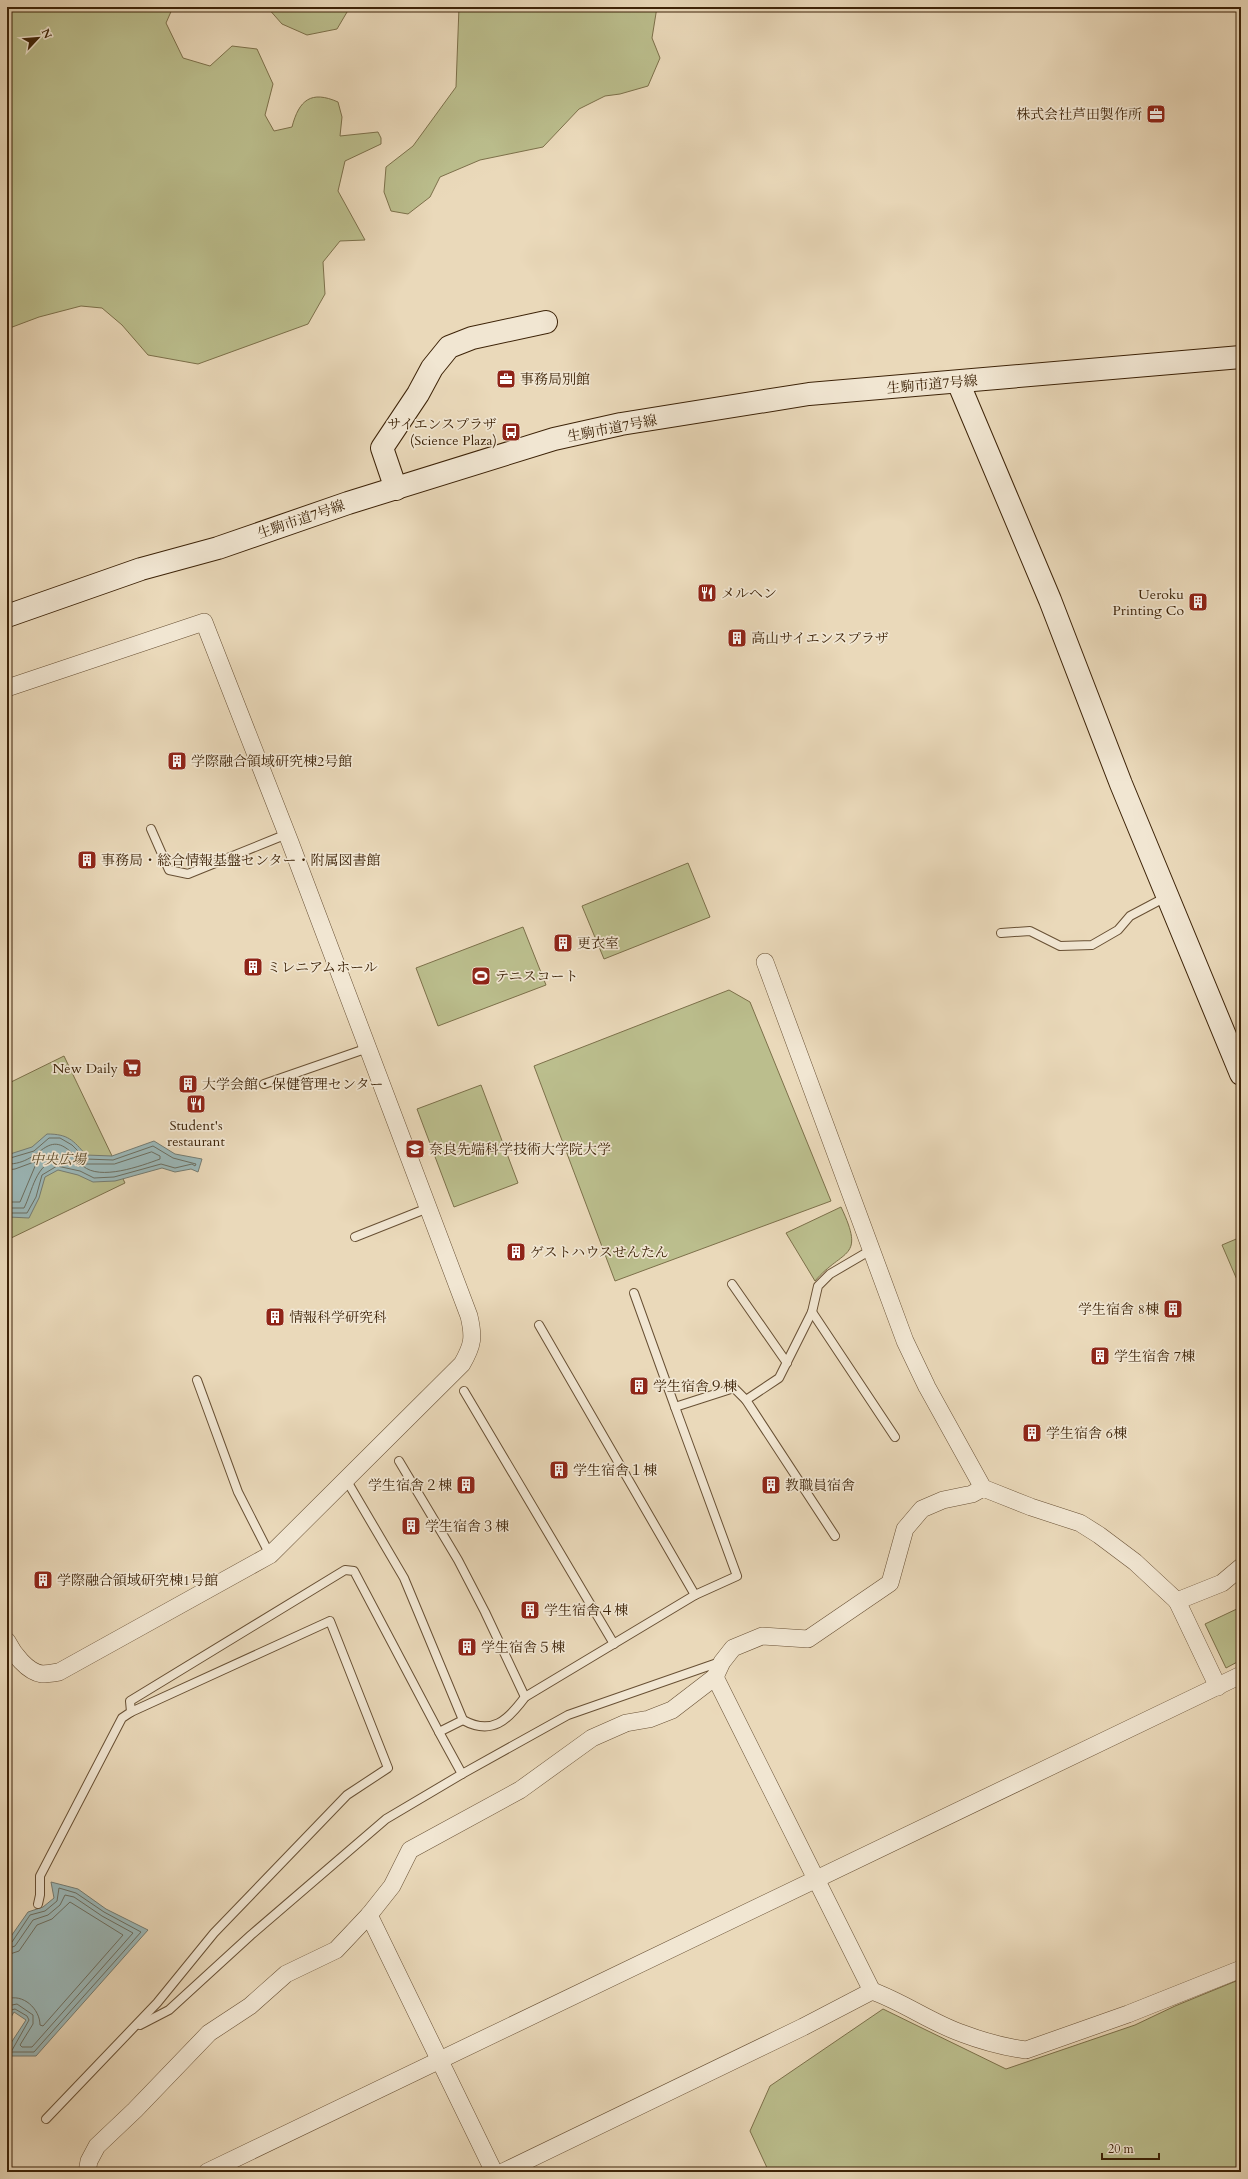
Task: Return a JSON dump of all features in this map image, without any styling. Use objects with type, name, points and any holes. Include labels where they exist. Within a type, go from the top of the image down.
[{"type":"street","points":[[396,489],[382,448],[418,394],[432,368],[449,347],[472,338],[546,322]]},
{"type":"street","name":"生駒市道7号線","points":[[7,616],[141,568],[218,548],[554,439],[621,424],[809,394],[1241,357]]},
{"type":"street","points":[[958,382],[1050,600],[1121,784],[1241,1074]]},
{"type":"street","points":[[7,688],[204,622],[287,834],[368,1048],[469,1316],[473,1334],[471,1349],[458,1369],[347,1481],[270,1555],[58,1672],[41,1674],[28,1666],[14,1654],[7,1641]]},
{"type":"street","points":[[765,962],[871,1250],[914,1361],[983,1488],[1031,1507],[1080,1523],[1099,1535],[1135,1562],[1177,1601],[1218,1687]]},
{"type":"street","points":[[87,2172],[89,2161],[97,2146],[135,2110],[209,2033],[250,2006],[286,1974],[336,1950],[369,1915],[392,1886],[410,1850],[520,1790],[592,1738],[626,1724],[649,1719],[672,1710],[719,1669],[733,1648],[762,1636],[808,1639],[837,1621],[890,1583],[905,1529],[922,1509],[943,1500],[972,1494],[983,1488]]},
{"type":"street","points":[[1177,1601],[1222,1583],[1241,1567]]},
{"type":"street","points":[[719,1669],[816,1881],[872,1991],[889,1997],[960,2033],[1010,2048],[1026,2050],[1128,2014],[1241,1969]]},
{"type":"street","points":[[207,2172],[816,1881],[1241,1675]]},
{"type":"street","points":[[369,1915],[494,2172]]},
{"type":"street","points":[[503,2172],[803,2027],[872,1991]]},
{"type":"lane","points":[[152,829],[169,870],[188,874],[287,834]]},
{"type":"lane","points":[[1001,933],[1030,931],[1060,946],[1092,945],[1118,930],[1130,916],[1167,896]]},
{"type":"lane","points":[[264,1084],[368,1048]]},
{"type":"lane","points":[[355,1237],[428,1208]]},
{"type":"lane","points":[[746,1400],[779,1378],[812,1312],[818,1286],[830,1274],[871,1250]]},
{"type":"lane","points":[[732,1284],[787,1363]]},
{"type":"lane","points":[[347,1481],[404,1578],[463,1720],[473,1725],[488,1728],[513,1714],[525,1698],[695,1595],[738,1576],[634,1293]]},
{"type":"lane","points":[[812,1312],[895,1437]]},
{"type":"lane","points":[[539,1324],[695,1595]]},
{"type":"lane","points":[[197,1380],[238,1492],[270,1555]]},
{"type":"lane","points":[[675,1407],[734,1388],[746,1400],[835,1536]]},
{"type":"lane","points":[[464,1391],[614,1644]]},
{"type":"lane","points":[[399,1461],[458,1560],[485,1612],[525,1698]]},
{"type":"lane","points":[[131,1712],[130,1701],[345,1570],[354,1571],[462,1774]]},
{"type":"lane","points":[[38,1904],[40,1895],[40,1876],[122,1718],[131,1712],[330,1621],[388,1768],[342,1800],[214,1933],[157,2003],[46,2119]]},
{"type":"lane","points":[[134,2028],[169,2010],[251,1935],[386,1819],[462,1774],[568,1715],[719,1669]]},
{"type":"lane","points":[[439,1732],[463,1720]]},
{"type":"green space","points":[[7,7],[173,7],[166,23],[183,58],[210,66],[232,46],[257,49],[273,84],[265,115],[274,131],[292,127],[298,110],[303,104],[308,100],[320,97],[338,102],[342,117],[340,136],[378,132],[381,138],[381,144],[345,161],[338,191],[365,240],[340,241],[323,262],[325,294],[308,324],[198,364],[148,355],[122,325],[102,308],[81,306],[39,317],[7,329]]},
{"type":"green space","points":[[267,7],[350,7],[337,29],[307,35],[282,24]]},
{"type":"green space","points":[[459,7],[657,7],[652,38],[660,58],[648,86],[620,94],[605,96],[579,109],[543,147],[480,160],[440,177],[430,197],[408,214],[391,211],[384,192],[386,167],[413,146],[456,87]]},
{"type":"green space","name":"テニスコート","points":[[688,863],[710,917],[604,959],[582,906]]},
{"type":"green space","name":"テニスコート","points":[[523,927],[546,985],[438,1026],[416,968]]},
{"type":"green space","points":[[729,990],[750,1002],[831,1201],[615,1281],[534,1066]]},
{"type":"green space","name":"中央広場","points":[[64,1056],[125,1183],[7,1240],[7,1084]]},
{"type":"green space","points":[[481,1085],[518,1183],[454,1207],[417,1109]]},
{"type":"green space","points":[[841,1207],[848,1224],[851,1236],[851,1245],[848,1252],[815,1281],[786,1233]]},
{"type":"green space","points":[[1241,1237],[1241,1289],[1222,1245]]},
{"type":"green space","points":[[1241,1607],[1241,1660],[1226,1668],[1205,1624]]},
{"type":"green space","points":[[1241,1979],[1241,2172],[769,2172],[750,2131],[770,2086],[883,2009],[1006,2069],[1135,2025],[1175,2006]]},
{"type":"water","points":[[47,1134],[60,1135],[70,1139],[86,1155],[112,1156],[154,1141],[175,1154],[202,1159],[198,1172],[191,1169],[175,1172],[162,1168],[115,1181],[93,1182],[78,1175],[58,1170],[45,1177],[39,1198],[29,1218],[9,1217],[7,1215],[7,1155],[32,1147]]},
{"type":"water","points":[[51,1882],[78,1889],[106,1909],[148,1930],[36,2056],[7,2056],[7,2049],[26,2020],[14,2012],[7,2024],[7,1942],[28,1912],[43,1907],[54,1898]]},
{"type":"place","name":"株式会社芦田製作所","points":[[1156,114]]},
{"type":"place","name":"事務局別館","points":[[506,379]]},
{"type":"place","name":"サイエンスプラザ (Science Plaza)","points":[[511,432]]},
{"type":"place","name":"メルヘン","points":[[707,593]]},
{"type":"place","name":"Ueroku Printing Co","points":[[1198,602]]},
{"type":"place","name":"高山サイエンスプラザ","points":[[737,638]]},
{"type":"place","name":"学際融合領域研究棟2号館","points":[[177,761]]},
{"type":"place","name":"事務局・総合情報基盤センター・附属図書館","points":[[87,860]]},
{"type":"place","name":"更衣室","points":[[563,943]]},
{"type":"place","name":"ミレニアムホール","points":[[253,967]]},
{"type":"place","name":"テニスコート","points":[[481,976]]},
{"type":"place","name":"New Daily","points":[[132,1068]]},
{"type":"place","name":"大学会館・保健管理センター","points":[[188,1084]]},
{"type":"place","name":"Student's restaurant","points":[[196,1104]]},
{"type":"place","name":"奈良先端科学技術大学院大学","points":[[415,1149]]},
{"type":"place","name":"ゲストハウスせんたん","points":[[516,1252]]},
{"type":"place","name":"学生宿舎 8棟","points":[[1173,1309]]},
{"type":"place","name":"情報科学研究科","points":[[275,1317]]},
{"type":"place","name":"学生宿舎 7棟","points":[[1100,1356]]},
{"type":"place","name":"学生宿舎９棟","points":[[639,1386]]},
{"type":"place","name":"学生宿舎 6棟","points":[[1032,1433]]},
{"type":"place","name":"学生宿舎１棟","points":[[559,1470]]},
{"type":"place","name":"学生宿舎２棟","points":[[466,1485]]},
{"type":"place","name":"教職員宿舎","points":[[771,1485]]},
{"type":"place","name":"学生宿舎３棟","points":[[411,1526]]},
{"type":"place","name":"学際融合領域研究棟1号館","points":[[43,1580]]},
{"type":"place","name":"学生宿舎４棟","points":[[530,1610]]},
{"type":"place","name":"学生宿舎５棟","points":[[467,1647]]}]
